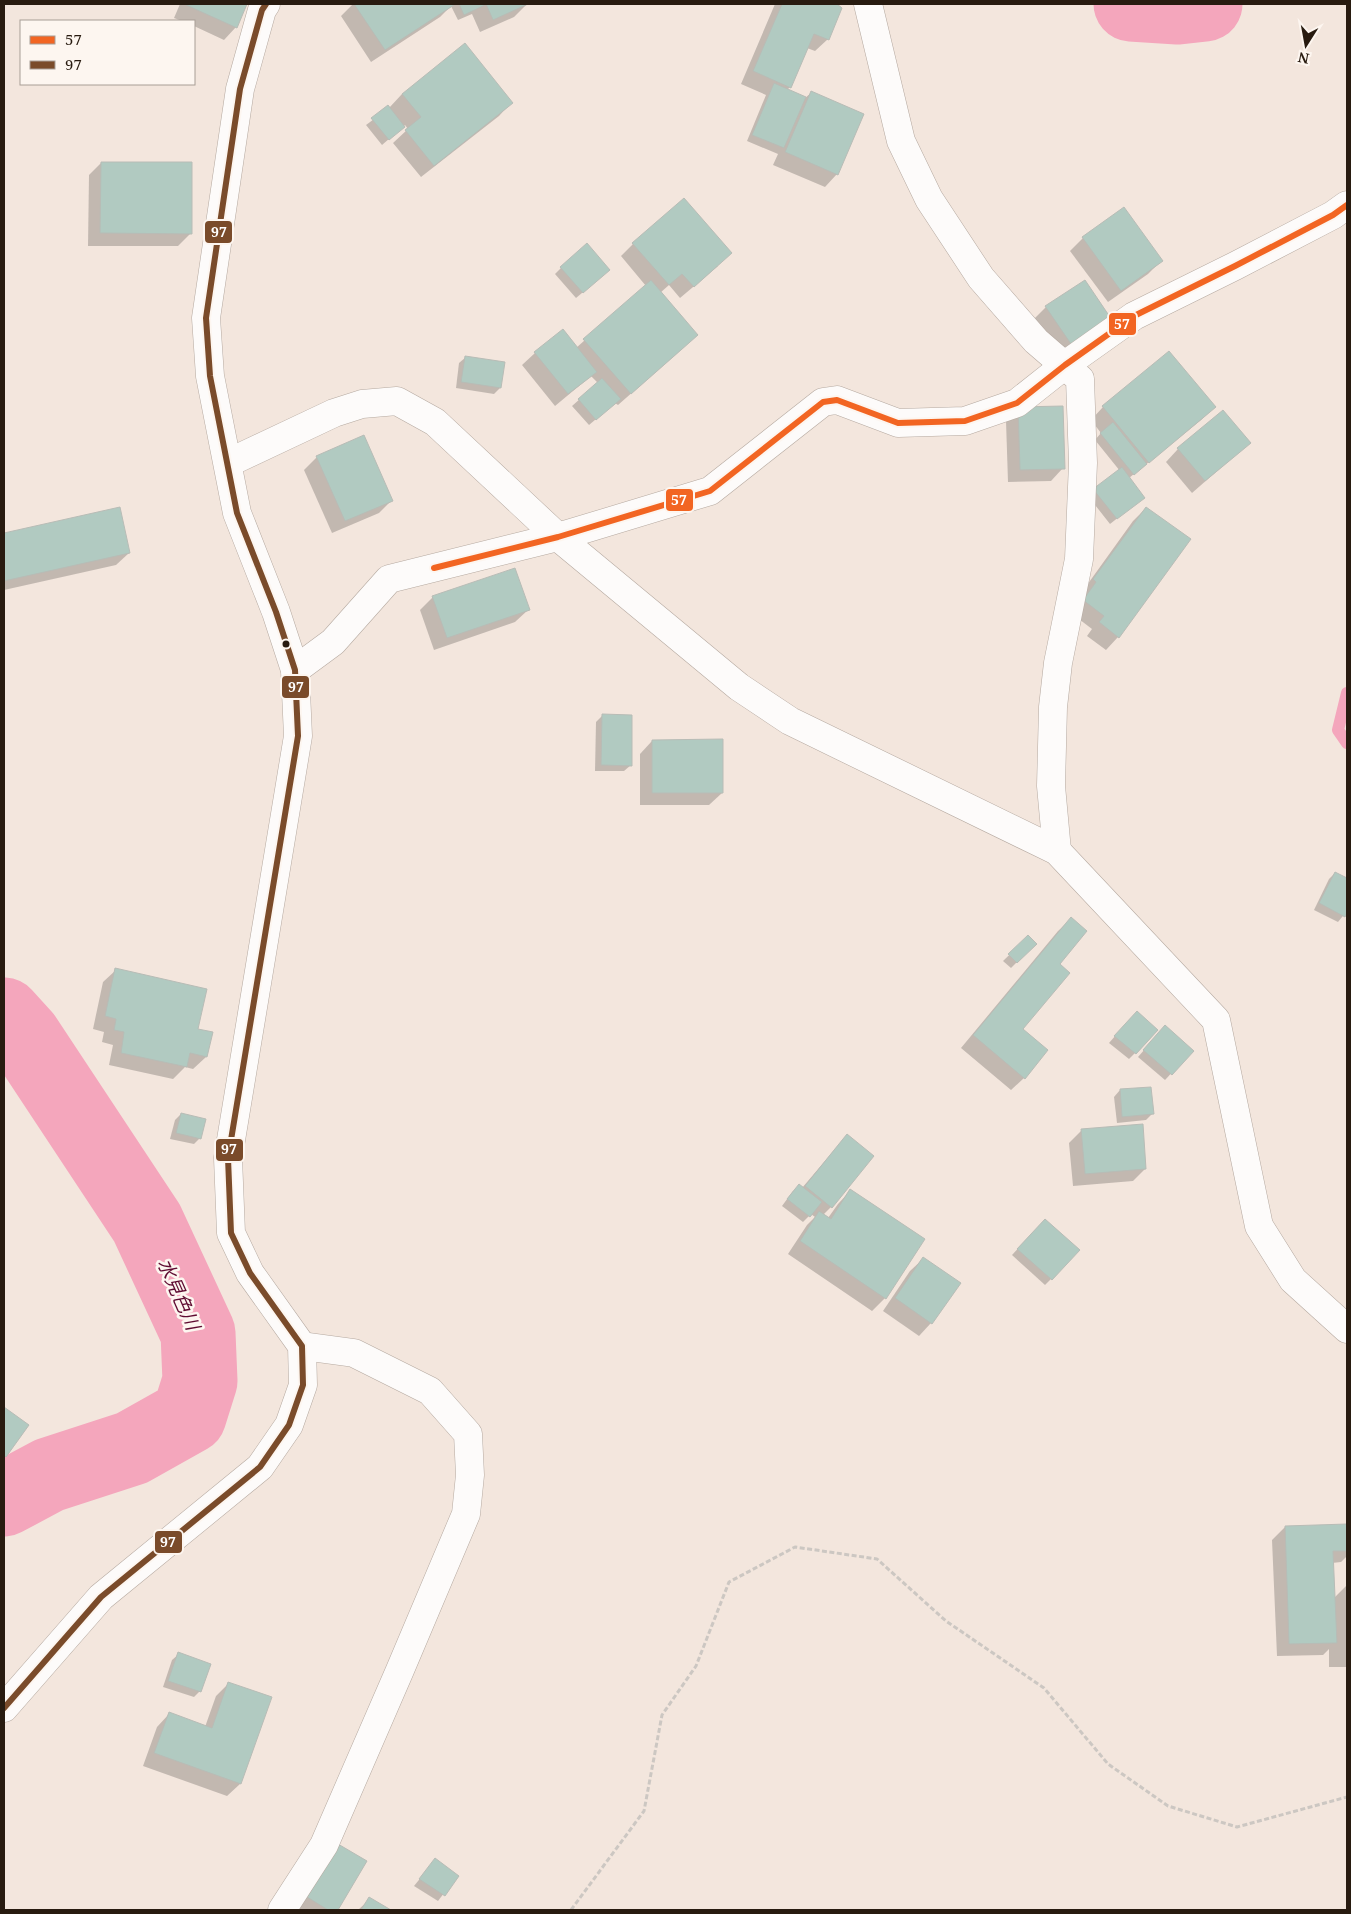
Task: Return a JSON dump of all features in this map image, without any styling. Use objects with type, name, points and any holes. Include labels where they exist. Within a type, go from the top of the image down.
[{"type":"street","points":[[4,1708],[101,1597],[260,1468],[289,1425],[303,1385],[302,1346],[250,1273],[231,1233],[228,1158],[298,736],[295,670],[276,612],[237,513],[210,376],[206,318],[240,89],[262,10],[266,4]]},
{"type":"street","points":[[868,4],[901,141],[929,199],[981,278],[1036,340],[1080,379],[1083,463],[1079,559],[1058,663],[1053,707],[1051,786],[1057,851]]},
{"type":"street","points":[[295,670],[333,642],[389,578],[558,537],[710,491],[823,402],[837,400],[898,423],[966,421],[1017,403],[1065,365],[1134,316],[1236,266],[1333,215],[1347,205]]},
{"type":"street","points":[[228,463],[334,413],[362,404],[397,401],[435,422],[558,537],[739,687],[790,721],[1057,851],[1216,1020],[1259,1226],[1293,1280],[1347,1329]]},
{"type":"street","points":[[282,1910],[324,1845],[400,1670],[466,1514],[470,1475],[468,1434],[430,1391],[354,1353],[302,1346]]},
{"type":"path","points":[[572,1910],[644,1811],[662,1715],[696,1666],[729,1582],[795,1547],[877,1559],[946,1621],[1044,1688],[1108,1764],[1168,1806],[1236,1827],[1347,1797]]},
{"type":"building","points":[[186,4],[247,4],[237,28]]},
{"type":"building","points":[[354,4],[453,4],[454,5],[385,50]]},
{"type":"building","points":[[459,4],[484,4],[485,5],[464,15]]},
{"type":"building","points":[[486,4],[528,4],[493,20]]},
{"type":"building","points":[[782,4],[837,4],[842,8],[829,40],[814,34],[791,88],[753,71]]},
{"type":"building","points":[[465,43],[513,103],[434,166],[405,130],[421,117],[402,94]]},
{"type":"building","points":[[774,83],[806,97],[784,148],[752,135]]},
{"type":"building","points":[[811,91],[864,114],[838,175],[785,152]]},
{"type":"building","points":[[388,105],[405,127],[389,140],[371,118]]},
{"type":"building","points":[[101,162],[192,162],[192,234],[100,233]]},
{"type":"building","points":[[684,198],[732,253],[694,287],[682,274],[669,285],[632,243]]},
{"type":"building","points":[[1124,207],[1163,261],[1121,291],[1082,237]]},
{"type":"building","points":[[587,243],[610,270],[583,293],[560,267]]},
{"type":"building","points":[[651,280],[698,335],[631,394],[583,339]]},
{"type":"building","points":[[1085,280],[1110,317],[1071,344],[1045,306]]},
{"type":"building","points":[[563,329],[597,372],[568,394],[534,352]]},
{"type":"building","points":[[1169,351],[1216,407],[1149,463],[1102,406]]},
{"type":"building","points":[[465,356],[505,362],[501,388],[461,382]]},
{"type":"building","points":[[602,378],[621,399],[596,420],[578,399]]},
{"type":"building","points":[[1063,406],[1065,469],[1020,470],[1018,407]]},
{"type":"building","points":[[1223,410],[1251,443],[1205,481],[1177,448]]},
{"type":"building","points":[[1113,422],[1147,464],[1134,475],[1100,433]]},
{"type":"building","points":[[364,435],[393,501],[345,521],[316,456]]},
{"type":"building","points":[[1122,467],[1145,498],[1117,519],[1093,489]]},
{"type":"building","points":[[120,507],[130,553],[4,581],[4,533]]},
{"type":"building","points":[[1146,507],[1191,539],[1119,638],[1099,622],[1104,616],[1083,600],[1096,582],[1093,579]]},
{"type":"building","points":[[515,568],[530,610],[447,638],[432,596]]},
{"type":"building","points":[[602,714],[632,715],[632,766],[601,765]]},
{"type":"building","points":[[723,739],[723,793],[652,793],[652,740]]},
{"type":"building","points":[[1335,872],[1347,878],[1347,913],[1345,917],[1319,903]]},
{"type":"building","points":[[1071,917],[1087,931],[1060,964],[1070,973],[1023,1029],[1048,1050],[1025,1079],[973,1035]]},
{"type":"building","points":[[1028,935],[1037,944],[1017,963],[1008,954]]},
{"type":"building","points":[[115,968],[207,989],[198,1029],[213,1032],[207,1057],[190,1053],[187,1067],[121,1053],[124,1032],[114,1030],[116,1019],[105,1016]]},
{"type":"building","points":[[1137,1011],[1158,1030],[1136,1054],[1114,1036]]},
{"type":"building","points":[[1165,1025],[1194,1051],[1172,1075],[1143,1050]]},
{"type":"building","points":[[1151,1087],[1154,1114],[1122,1117],[1120,1089]]},
{"type":"building","points":[[181,1113],[206,1119],[201,1139],[176,1133]]},
{"type":"building","points":[[1143,1124],[1146,1169],[1085,1174],[1081,1129]]},
{"type":"building","points":[[847,1134],[874,1156],[832,1208],[805,1186]]},
{"type":"building","points":[[799,1184],[822,1202],[810,1217],[787,1199]]},
{"type":"building","points":[[850,1189],[925,1239],[886,1299],[800,1241],[819,1211],[831,1219]]},
{"type":"building","points":[[1045,1219],[1080,1250],[1052,1280],[1017,1249]]},
{"type":"building","points":[[923,1257],[961,1283],[932,1324],[895,1298]]},
{"type":"building","points":[[4,1407],[29,1425],[6,1457],[4,1455]]},
{"type":"building","points":[[1347,1524],[1347,1551],[1333,1551],[1337,1643],[1289,1644],[1285,1526]]},
{"type":"building","points":[[178,1652],[211,1664],[201,1692],[168,1681]]},
{"type":"building","points":[[228,1682],[272,1697],[241,1784],[154,1753],[169,1712],[212,1728]]},
{"type":"building","points":[[338,1844],[367,1861],[338,1910],[328,1910],[307,1897]]},
{"type":"building","points":[[435,1858],[459,1876],[445,1896],[419,1879]]},
{"type":"building","points":[[369,1897],[391,1910],[361,1910]]},
{"type":"waterway","name":"水見色川","points":[[1131,4],[1178,7],[1205,4]]},
{"type":"waterway","points":[[1347,693],[1338,730],[1347,743]]},
{"type":"waterway","name":"水見色川","points":[[4,1015],[24,1037],[147,1223],[198,1333],[200,1381],[189,1416],[132,1448],[49,1475],[4,1499]]},
{"type":"transit line","name":"97","points":[[4,1708],[101,1597],[260,1467],[289,1425],[303,1385],[302,1346],[250,1273],[231,1233],[228,1158],[298,736],[295,670],[276,612],[237,513],[210,376],[206,318],[240,89],[262,10],[266,4]]},
{"type":"transit line","name":"57","points":[[434,568],[558,537],[710,491],[823,402],[837,400],[898,423],[965,421],[1017,403],[1065,365],[1134,316],[1333,215],[1347,205]]}]
